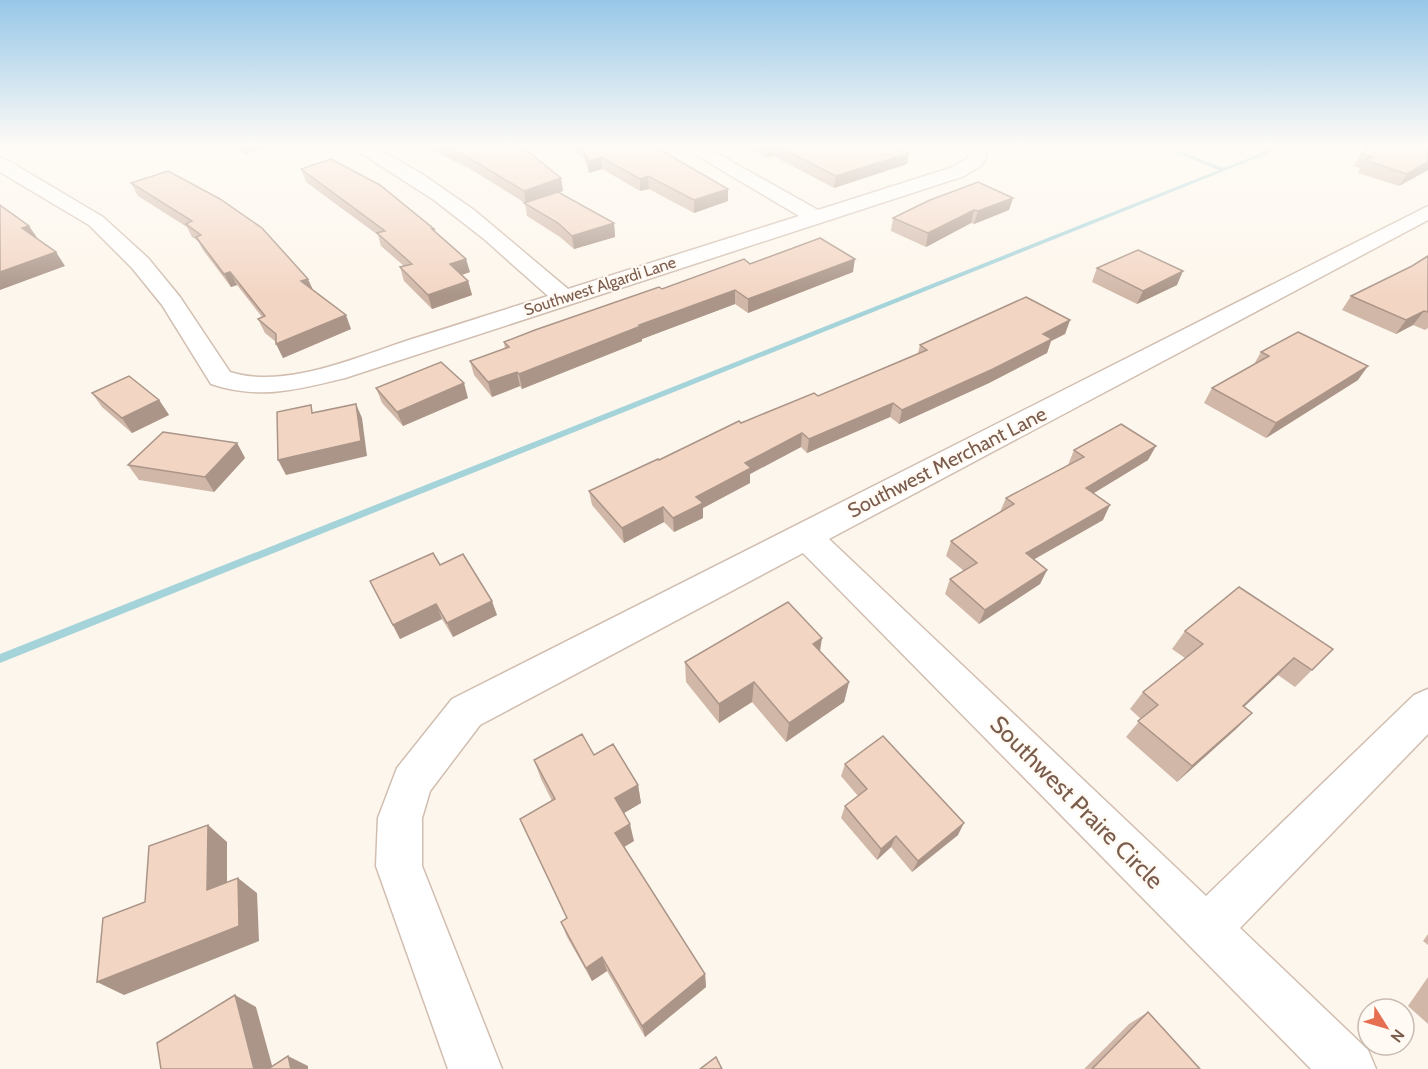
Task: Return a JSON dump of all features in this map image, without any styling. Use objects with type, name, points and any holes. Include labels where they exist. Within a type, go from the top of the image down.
[{"type":"street","name":"Southwest Algardi Lane","points":[[50,196],[96,221],[140,263],[172,302],[220,378],[249,387],[273,387],[336,372],[882,196]]},
{"type":"street","points":[[443,196],[476,219],[564,298]]},
{"type":"street","points":[[778,196],[815,217]]},
{"type":"street","name":"Southwest Merchant Lane","points":[[475,1069],[399,866],[400,818],[412,782],[439,744],[466,712],[1428,212]]},
{"type":"street","name":"Southwest Praire Circle","points":[[805,535],[1349,1069]]},
{"type":"street","points":[[1206,929],[1428,707]]},
{"type":"building","points":[[152,196],[214,196],[220,199],[262,228],[308,279],[301,281],[346,315],[276,344],[276,334],[258,319],[265,316],[230,272],[224,274],[196,237],[201,235],[186,224],[192,221]]},
{"type":"building","points":[[337,196],[393,196],[466,259],[450,264],[468,281],[428,295],[400,267],[412,264],[377,233],[385,231]]},
{"type":"building","points":[[546,196],[565,196],[614,223],[572,236],[558,223],[524,203]]},
{"type":"building","points":[[686,196],[707,196],[694,200]]},
{"type":"building","points":[[941,196],[1008,196],[1013,198],[978,211],[974,210],[928,233],[893,218]]},
{"type":"building","points":[[0,205],[29,226],[22,228],[56,252],[0,272]]},
{"type":"building","points":[[820,238],[855,259],[748,299],[735,290],[639,325],[641,326],[519,374],[517,372],[488,382],[470,361],[509,347],[504,342],[535,330],[659,287],[662,289],[744,259],[750,264]]},
{"type":"building","points":[[1138,250],[1183,271],[1143,291],[1097,268]]},
{"type":"building","points":[[1428,256],[1428,312],[1424,311],[1406,320],[1351,296],[1412,266]]},
{"type":"building","points":[[1026,297],[1070,320],[1043,334],[1052,339],[993,369],[902,410],[893,403],[809,439],[802,433],[745,463],[751,468],[696,497],[703,503],[673,518],[663,507],[622,528],[589,491],[739,421],[741,423],[814,393],[818,396],[927,350],[920,345]]},
{"type":"building","points":[[1298,332],[1368,366],[1276,423],[1212,388],[1269,356],[1261,352]]},
{"type":"building","points":[[441,362],[464,383],[397,412],[376,388]]},
{"type":"building","points":[[129,376],[159,400],[122,418],[92,393]]},
{"type":"building","points":[[356,404],[361,441],[278,460],[277,412],[311,405],[312,413]]},
{"type":"building","points":[[1121,424],[1156,446],[1086,488],[1110,505],[1026,553],[1047,570],[985,610],[950,579],[977,563],[951,541],[1014,504],[1006,498],[1084,457],[1074,450]]},
{"type":"building","points":[[163,432],[237,443],[205,477],[128,465]]},
{"type":"building","points":[[433,553],[440,565],[463,554],[492,601],[447,623],[436,604],[393,625],[370,581]]},
{"type":"building","points":[[1239,587],[1333,649],[1312,670],[1294,658],[1243,706],[1252,713],[1192,766],[1138,721],[1158,705],[1143,692],[1203,644],[1185,631]]},
{"type":"building","points":[[788,602],[822,638],[813,644],[849,682],[789,723],[754,682],[719,704],[685,662]]},
{"type":"building","points":[[582,734],[594,755],[613,744],[638,785],[615,798],[630,824],[615,833],[705,974],[642,1026],[602,957],[586,968],[561,922],[567,918],[520,819],[555,799],[534,760]]},
{"type":"building","points":[[883,736],[964,823],[918,861],[896,836],[881,849],[845,806],[867,789],[845,764]]},
{"type":"building","points":[[208,825],[207,890],[238,878],[239,926],[97,982],[103,918],[145,902],[149,846]]},
{"type":"building","points":[[235,995],[254,1069],[161,1069],[157,1043]]},
{"type":"building","points":[[1148,1012],[1200,1069],[1092,1069]]},
{"type":"building","points":[[288,1056],[291,1069],[268,1069]]},
{"type":"building","points":[[716,1057],[722,1069],[700,1069]]},
{"type":"waterway","points":[[0,659],[1159,196]]}]
